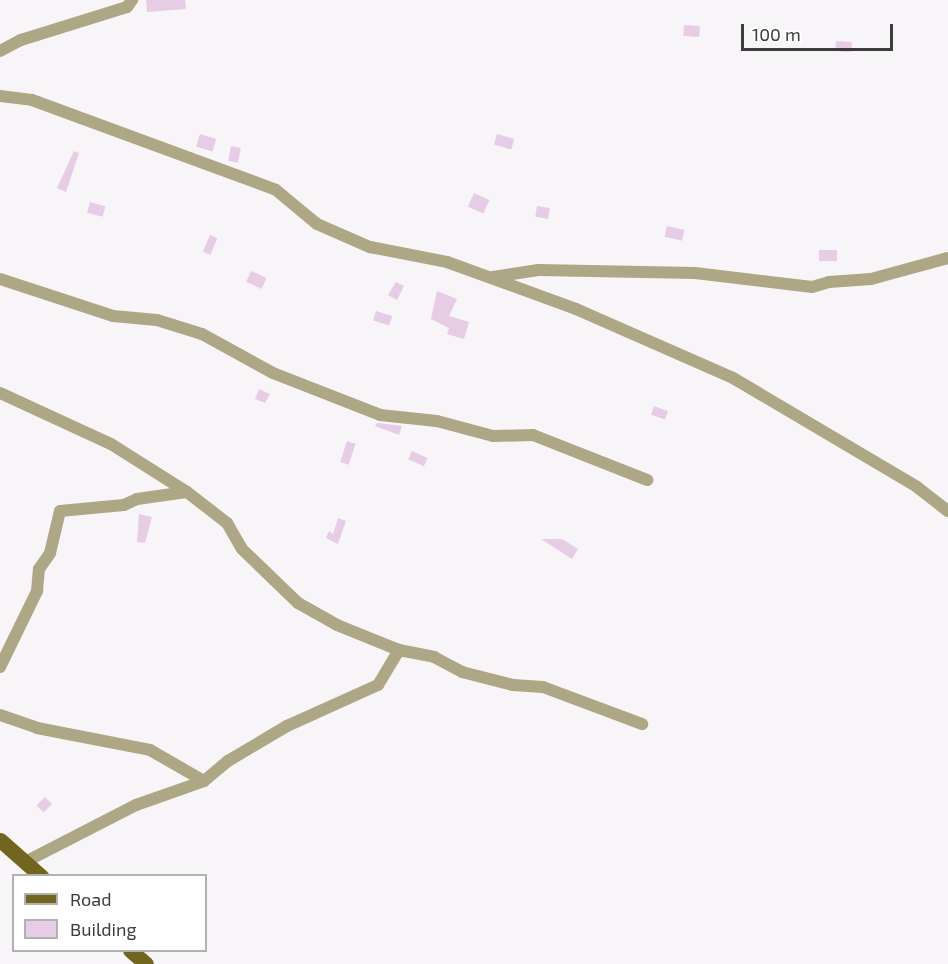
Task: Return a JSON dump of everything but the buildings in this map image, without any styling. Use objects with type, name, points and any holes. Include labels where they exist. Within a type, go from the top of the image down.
[{"type":"main road","points":[[0,840],[39,874]]},
{"type":"main road","points":[[131,952],[146,964]]},
{"type":"street","points":[[0,51],[21,40],[127,7],[132,0]]},
{"type":"street","points":[[0,96],[50,106],[200,165],[276,190],[317,224],[370,247],[447,262],[576,309],[733,378],[917,487],[948,511]]},
{"type":"street","points":[[492,277],[538,270],[695,273],[812,287],[829,282],[871,279],[948,258]]},
{"type":"street","points":[[0,279],[113,316],[157,320],[202,334],[273,373],[380,415],[437,421],[493,436],[533,435],[647,480]]},
{"type":"street","points":[[0,393],[111,444],[187,492],[227,524],[242,549],[298,603],[337,625],[399,650],[434,657],[462,672],[513,685],[543,687],[642,724]]},
{"type":"street","points":[[0,667],[37,591],[39,568],[50,554],[60,511],[124,505],[137,499],[187,492]]},
{"type":"street","points":[[25,862],[136,805],[204,781],[228,761],[287,726],[378,686],[399,650]]},
{"type":"street","points":[[0,715],[49,730],[150,750],[204,781]]}]
